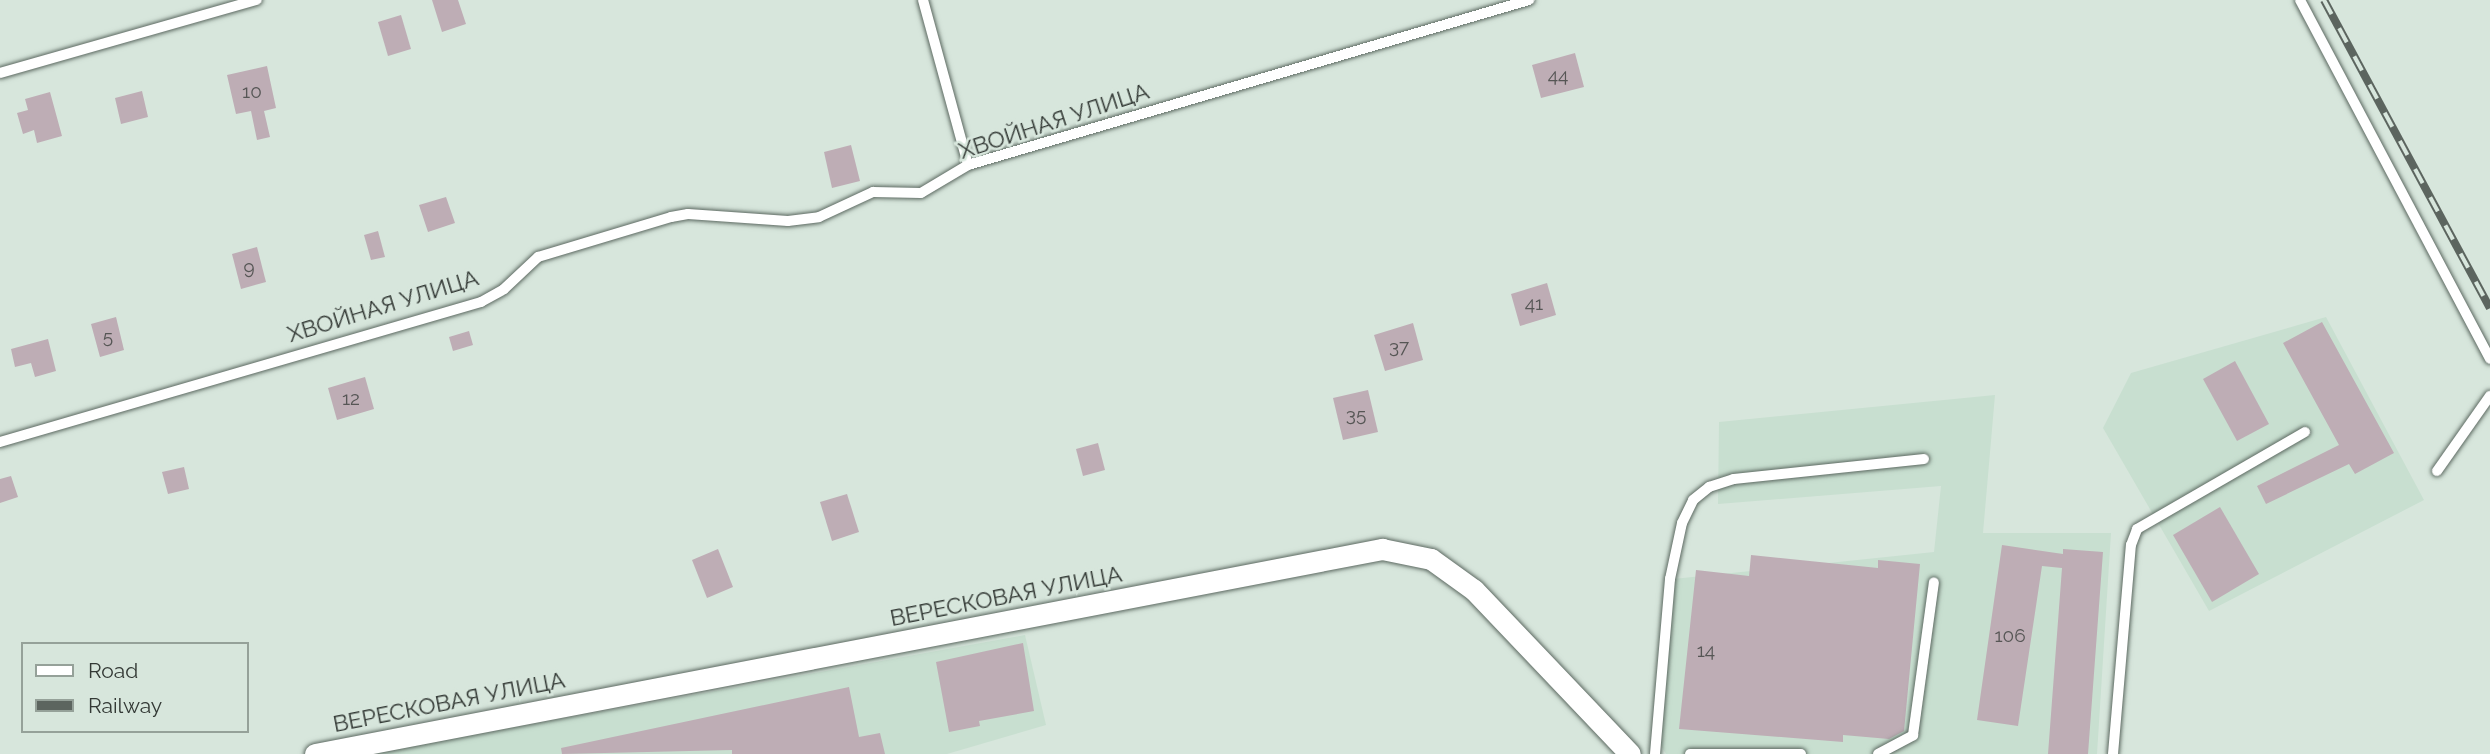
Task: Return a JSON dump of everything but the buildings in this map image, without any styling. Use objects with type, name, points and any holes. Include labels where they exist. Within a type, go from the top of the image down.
[{"type":"street","name":"ВЕРЕСКОВАЯ УЛИЦА","points":[[315,754],[1382,549],[1407,551],[1431,559],[1475,590],[1630,754]]},
{"type":"lane","points":[[0,73],[257,0]]},
{"type":"lane","points":[[923,0],[968,165]]},
{"type":"lane","name":"ХВОЙНАЯ УЛИЦА","points":[[0,442],[481,302],[504,289],[538,257],[671,217],[688,214],[788,221],[819,217],[862,194],[921,193],[968,165],[1529,0]]},
{"type":"lane","points":[[2300,0],[2490,359]]},
{"type":"lane","points":[[2437,471],[2490,396]]},
{"type":"lane","points":[[2112,754],[2132,545],[2137,528],[2305,432]]},
{"type":"lane","points":[[1655,754],[1670,579],[1682,523],[1693,500],[1709,487],[1734,479],[1924,459]]},
{"type":"lane","points":[[1878,754],[1913,735],[1934,582]]},
{"type":"lane","points":[[1690,754],[1801,754]]},
{"type":"shaded area","points":[[2326,317],[2424,500],[2209,611],[2103,428],[2131,373]]},
{"type":"shaded area","points":[[1995,395],[1983,533],[2111,533],[2097,754],[1666,754],[1657,739],[1673,579],[1934,552],[1941,486],[1718,504],[1719,422]]},
{"type":"shaded area","points":[[1025,635],[1046,725],[947,754],[367,754]]},
{"type":"railway","points":[[2324,0],[2490,308]]}]
